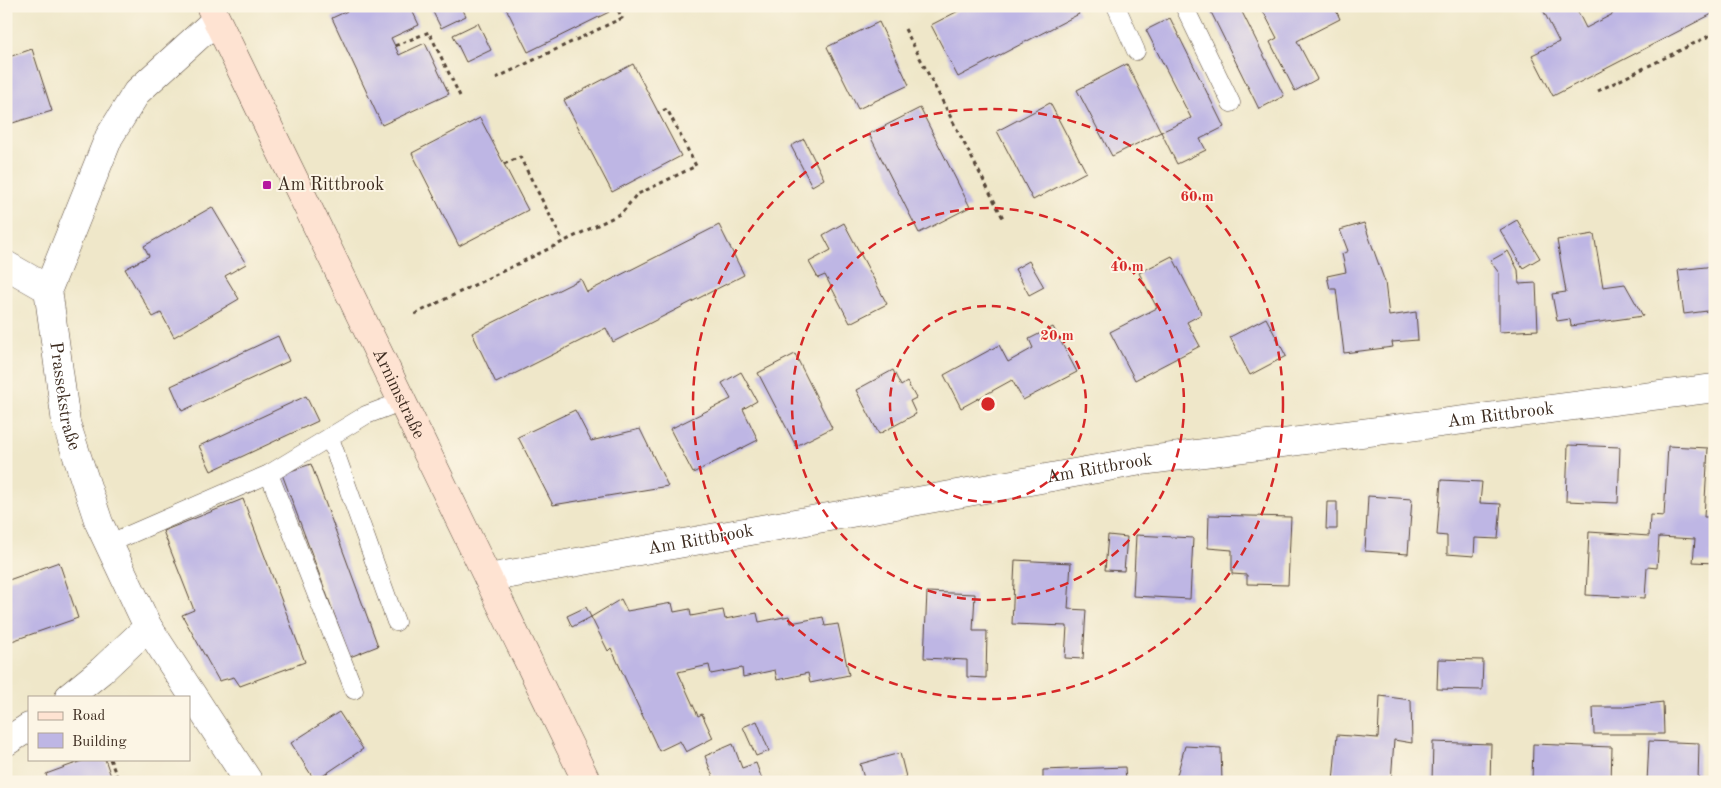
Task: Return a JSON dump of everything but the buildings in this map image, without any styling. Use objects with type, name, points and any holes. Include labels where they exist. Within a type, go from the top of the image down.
[{"type":"main road","name":"Arnimstraße","points":[[213,13],[403,401],[586,782]]},
{"type":"street","name":"Prassekstraße","points":[[213,13],[137,92],[109,137],[48,289],[66,423],[99,523],[148,627],[250,782]]},
{"type":"street","points":[[6,265],[48,289]]},
{"type":"street","name":"Am Rittbrook","points":[[488,578],[1141,461],[1715,388]]},
{"type":"street","points":[[70,696],[101,671],[148,627]]},
{"type":"street","points":[[6,742],[28,728]]},
{"type":"lane","points":[[1116,6],[1136,51]]},
{"type":"lane","points":[[1184,6],[1231,103]]},
{"type":"lane","points":[[108,544],[269,474],[366,415],[403,401]]},
{"type":"lane","points":[[330,438],[396,622]]},
{"type":"lane","points":[[269,474],[354,690]]},
{"type":"path","points":[[496,78],[622,18],[616,6]]},
{"type":"path","points":[[905,29],[1004,220]]},
{"type":"path","points":[[395,46],[429,32],[460,96]]},
{"type":"path","points":[[1598,91],[1715,33]]},
{"type":"path","points":[[415,314],[622,213],[636,195],[696,166],[667,109],[658,113]]},
{"type":"path","points":[[504,164],[520,157],[563,241]]},
{"type":"path","points":[[110,760],[119,782]]},
{"type":"place","name":"Am Rittbrook","points":[[267,185]]}]
